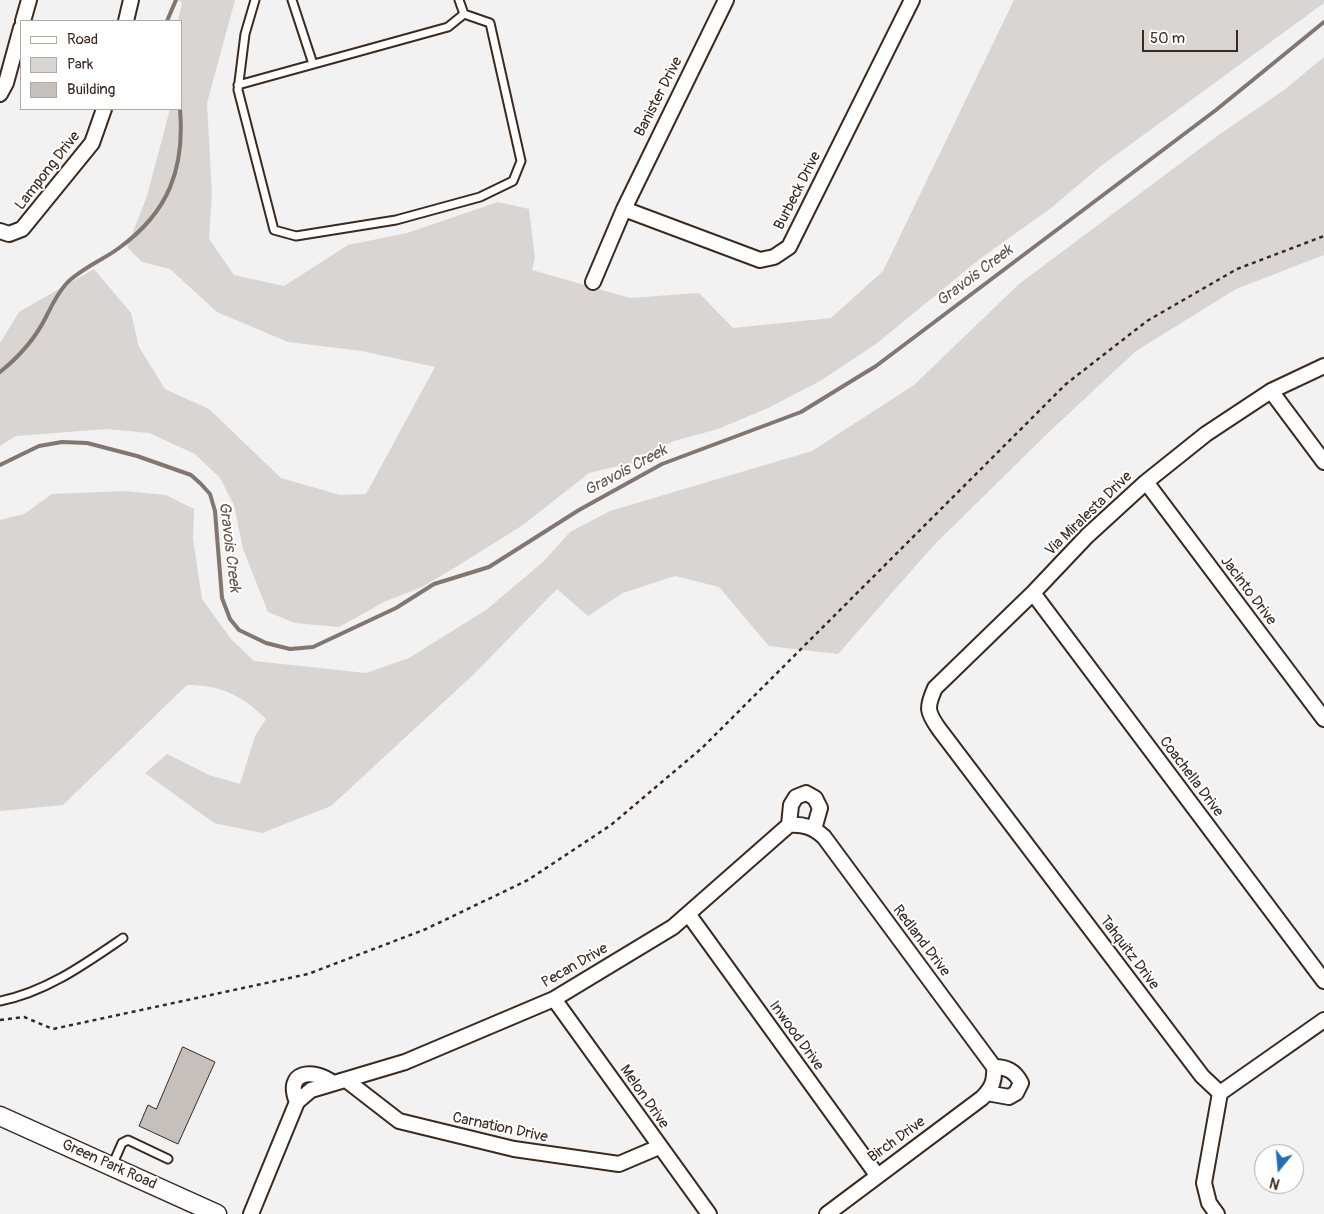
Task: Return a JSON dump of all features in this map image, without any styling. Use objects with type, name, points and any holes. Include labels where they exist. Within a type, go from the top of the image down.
[{"type":"street","points":[[23,20],[29,0]]},
{"type":"street","points":[[126,20],[131,0]]},
{"type":"street","name":"Banister Drive","points":[[624,209],[726,0]]},
{"type":"street","name":"Burbeck Drive","points":[[624,209],[760,260],[774,257],[789,247],[912,0]]},
{"type":"street","points":[[0,94],[6,83],[20,32]]},
{"type":"street","name":"Lampong Drive","points":[[0,231],[8,234],[22,229],[92,143],[104,110]]},
{"type":"street","points":[[593,282],[624,209]]},
{"type":"street","name":"Via Miralesta Drive","points":[[939,728],[929,714],[929,702],[934,688],[1033,593],[1087,536],[1146,482],[1206,434],[1271,392],[1324,366]]},
{"type":"street","points":[[1271,392],[1324,462]]},
{"type":"street","name":"Jacinto Drive","points":[[1146,482],[1324,719]]},
{"type":"street","name":"Coachella Drive","points":[[1033,593],[1324,980]]},
{"type":"street","name":"Tahquitz Drive","points":[[939,728],[1202,1076],[1220,1093]]},
{"type":"street","name":"Pecan Drive","points":[[252,1214],[297,1102],[311,1090],[404,1062],[554,998],[673,928],[802,826]]},
{"type":"street","name":"Redland Drive","points":[[802,826],[824,837],[994,1072]]},
{"type":"street","name":"Inwood Drive","points":[[689,915],[877,1175]]},
{"type":"street","name":"Melon Drive","points":[[554,998],[659,1147],[709,1214]]},
{"type":"street","points":[[1217,1214],[1209,1203],[1204,1183],[1220,1093],[1324,1020]]},
{"type":"street","points":[[987,1093],[1009,1096],[1016,1093],[1021,1082],[1017,1074],[1004,1067],[994,1072]]},
{"type":"street","name":"Birch Drive","points":[[827,1214],[987,1093],[991,1088],[994,1072]]},
{"type":"street","name":"Carnation Drive","points":[[339,1082],[399,1121],[514,1149],[620,1164],[659,1147]]},
{"type":"street","name":"Green Park Road","points":[[0,1116],[217,1214]]},
{"type":"lane","points":[[255,0],[245,34],[238,85],[274,230],[296,236],[387,221],[480,197],[513,181],[521,161],[490,23],[464,14]]},
{"type":"lane","points":[[292,0],[313,64]]},
{"type":"lane","points":[[459,0],[464,14]]},
{"type":"lane","points":[[238,85],[448,27],[464,14]]},
{"type":"lane","points":[[0,1001],[11,999],[70,975],[123,938]]},
{"type":"lane","points":[[112,1166],[122,1143],[128,1140],[168,1159]]},
{"type":"path","points":[[0,1020],[24,1017],[53,1029],[308,974],[426,929],[528,880],[611,824],[702,748],[1066,384],[1147,321],[1237,269],[1324,236]]},
{"type":"green space","points":[[178,0],[235,0],[207,103],[212,194],[209,239],[234,275],[284,286],[348,245],[407,233],[498,202],[529,209],[535,258],[532,270],[630,298],[699,293],[733,328],[831,318],[883,271],[1014,0],[1324,0],[1324,3],[1101,166],[1051,208],[981,258],[876,344],[820,381],[768,408],[718,429],[674,441],[631,463],[589,473],[523,525],[459,565],[422,587],[384,602],[339,627],[295,623],[268,612],[243,549],[234,505],[220,478],[195,454],[149,433],[107,429],[16,436],[0,446],[0,343],[19,312],[94,269],[131,313],[139,347],[165,389],[209,409],[281,478],[340,495],[366,494],[435,367],[362,351],[288,342],[217,312],[170,269],[142,262],[127,247],[147,196],[170,110],[182,110],[182,20],[178,20],[182,3]]},
{"type":"green space","points":[[1324,57],[1324,255],[1236,289],[1136,351],[1050,431],[934,545],[838,654],[769,646],[719,587],[675,576],[623,593],[588,616],[557,589],[474,674],[331,806],[262,833],[214,823],[145,773],[167,754],[209,775],[240,784],[255,736],[266,719],[248,704],[230,693],[210,687],[187,685],[63,805],[0,811],[0,520],[24,514],[52,494],[125,491],[166,495],[194,509],[193,539],[202,599],[231,639],[254,661],[366,673],[409,658],[486,610],[543,562],[570,532],[610,511],[812,451],[914,385],[1019,284],[1213,139],[1284,90]]},
{"type":"building","points":[[183,1047],[215,1062],[178,1144],[139,1126],[148,1105],[156,1109]]},
{"type":"waterway","points":[[167,20],[176,0]]},
{"type":"waterway","name":"Gravois Creek","points":[[0,465],[39,446],[62,442],[87,443],[137,456],[191,475],[210,494],[215,511],[222,598],[230,619],[239,630],[266,643],[290,649],[313,647],[396,608],[434,584],[489,567],[579,510],[662,464],[801,412],[876,366],[1216,110],[1324,22]]},
{"type":"waterway","points":[[0,372],[32,340],[66,284],[78,274],[119,248],[136,234],[162,204],[170,187],[180,151],[180,110]]}]
